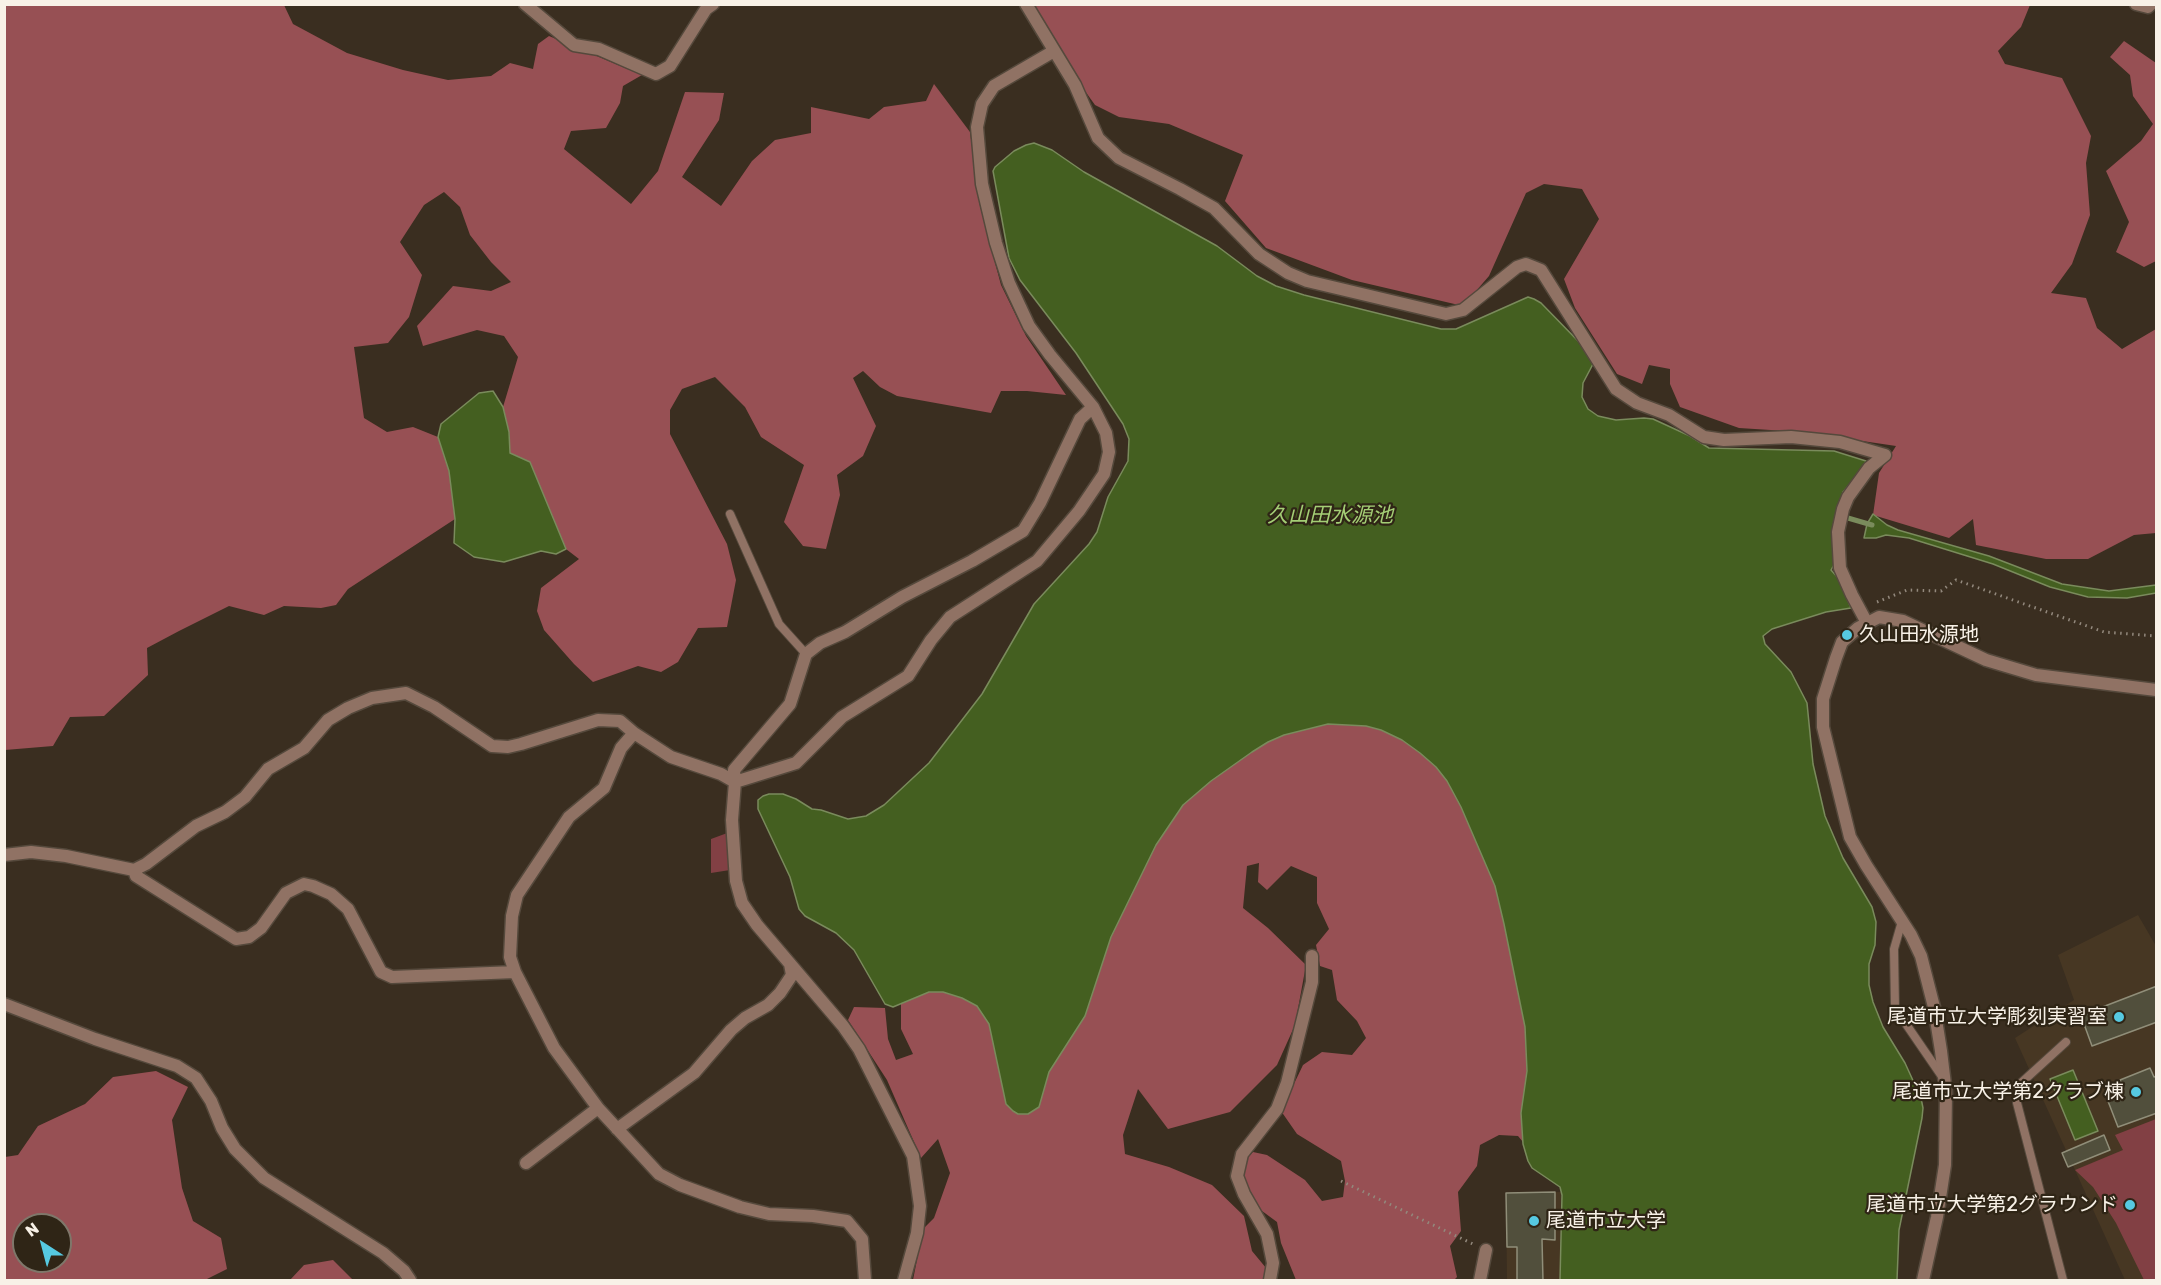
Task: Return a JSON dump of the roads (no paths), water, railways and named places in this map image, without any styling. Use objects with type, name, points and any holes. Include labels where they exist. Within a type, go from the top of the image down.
[{"type":"street","points":[[525,4],[574,45],[599,49],[656,74],[670,66],[706,9],[713,4]]},
{"type":"street","points":[[1026,4],[1075,85],[1098,138],[1119,158],[1214,208],[1259,254],[1288,273],[1306,281],[1446,314],[1463,310],[1516,267],[1526,264],[1541,270],[1616,389],[1637,403],[1669,415],[1704,437],[1724,440],[1791,437],[1840,442],[1885,455],[1869,468],[1848,496],[1838,531],[1840,568],[1851,595],[1867,623]]},
{"type":"street","points":[[2136,4],[2148,7],[2151,4]]},
{"type":"street","points":[[4,855],[32,852],[66,856],[134,870],[146,864],[196,826],[225,812],[245,797],[268,769],[304,748],[328,720],[372,698],[405,693],[434,707],[492,746],[508,747],[521,744],[598,720],[620,721],[634,734],[671,758],[721,774],[735,782],[795,763],[842,717],[908,676],[931,640],[950,617],[1037,561],[1079,511],[1104,474],[1109,452],[1106,432],[1093,407],[1029,326],[1009,283],[996,243],[982,184],[977,127],[982,104],[994,86],[1054,51]]},
{"type":"street","points":[[904,1281],[917,1233],[920,1206],[914,1156],[859,1049],[843,1026],[742,903],[736,881],[732,820],[734,770],[790,704],[806,654],[820,643],[845,632],[902,597],[972,561],[1023,531],[1045,493],[1080,419],[1093,407]]},
{"type":"street","points":[[1923,1281],[1945,1165],[1947,1130],[1945,1082],[1934,1007],[1921,956],[1911,934],[1850,837],[1823,727],[1823,699],[1842,642],[1858,627],[1879,617],[1903,621],[1986,660],[2036,675],[2157,690]]},
{"type":"street","points":[[634,734],[621,748],[604,788],[569,817],[517,895],[512,916],[510,957],[515,972],[554,1048],[598,1108],[659,1174],[680,1185],[740,1207],[769,1214],[813,1216],[848,1221],[862,1239],[865,1281]]},
{"type":"street","points":[[134,870],[136,876],[236,939],[249,937],[261,928],[286,893],[304,884],[331,894],[348,909],[381,972],[392,977],[515,972]]},
{"type":"street","points":[[1270,1281],[1274,1263],[1267,1234],[1244,1194],[1237,1176],[1242,1154],[1276,1108],[1287,1083],[1312,982],[1312,956]]},
{"type":"street","points":[[617,1129],[694,1073],[731,1030],[745,1018],[768,1005],[780,993],[792,975],[790,964]]},
{"type":"street","points":[[4,1004],[95,1039],[177,1066],[196,1078],[211,1101],[222,1128],[235,1149],[264,1178],[383,1254],[404,1271],[410,1281]]},
{"type":"street","points":[[526,1163],[598,1108]]},
{"type":"street","points":[[1480,1281],[1486,1250]]},
{"type":"lane","points":[[730,514],[779,624],[806,654]]},
{"type":"lane","points":[[1902,921],[1894,949],[1895,1008],[1945,1082]]},
{"type":"lane","points":[[2063,1281],[2017,1103],[2021,1083],[2066,1042]]},
{"type":"water","name":"久山田水源池","points":[[1034,143],[1052,150],[1084,172],[1217,246],[1257,276],[1276,286],[1304,295],[1441,329],[1456,329],[1528,297],[1534,299],[1541,303],[1580,343],[1593,364],[1583,383],[1582,397],[1588,409],[1598,416],[1616,420],[1653,419],[1690,436],[1709,448],[1834,451],[1866,461],[1864,468],[1843,492],[1834,530],[1835,563],[1831,570],[1839,579],[1851,608],[1826,612],[1772,629],[1763,636],[1765,644],[1791,672],[1807,703],[1813,764],[1825,816],[1843,858],[1872,907],[1876,922],[1875,945],[1869,964],[1869,985],[1873,1002],[1883,1027],[1905,1063],[1921,1098],[1922,1118],[1899,1230],[1897,1280],[1560,1280],[1562,1195],[1560,1187],[1532,1168],[1523,1144],[1521,1113],[1527,1071],[1525,1027],[1495,886],[1461,807],[1447,781],[1420,753],[1402,740],[1381,730],[1366,726],[1328,724],[1284,735],[1252,752],[1211,781],[1183,805],[1156,845],[1111,937],[1085,1016],[1049,1072],[1039,1107],[1028,1114],[1018,1114],[1006,1104],[989,1024],[977,1006],[943,992],[929,992],[893,1007],[885,1004],[854,950],[836,933],[805,916],[799,909],[790,877],[758,809],[758,800],[769,794],[783,794],[812,809],[848,819],[866,816],[884,805],[929,763],[982,694],[1034,604],[1089,544],[1097,532],[1108,497],[1128,461],[1129,439],[1123,424],[1076,353],[1020,280],[1009,258],[993,171],[1014,151]]},
{"type":"water","points":[[493,391],[503,407],[509,432],[510,453],[530,462],[566,549],[556,554],[541,551],[504,562],[474,557],[454,543],[455,519],[449,471],[438,437],[441,424],[479,393]]},
{"type":"water","points":[[1873,514],[1898,530],[1989,556],[2062,584],[2109,591],[2156,585],[2156,593],[2127,598],[2088,597],[2050,587],[1993,564],[1909,538],[1886,535],[1864,538],[1867,524]]},
{"type":"water","points":[[2073,1070],[2098,1131],[2075,1140],[2050,1079]]},
{"type":"waterway","points":[[1841,516],[1872,525]]},
{"type":"place","name":"久山田水源地","points":[[1847,635]]},
{"type":"place","name":"尾道市立大学彫刻実習室","points":[[2119,1017]]},
{"type":"place","name":"尾道市立大学第2クラブ棟","points":[[2136,1092]]},
{"type":"place","name":"尾道市立大学第2グラウンド","points":[[2130,1205]]},
{"type":"place","name":"尾道市立大学","points":[[1534,1221]]}]
